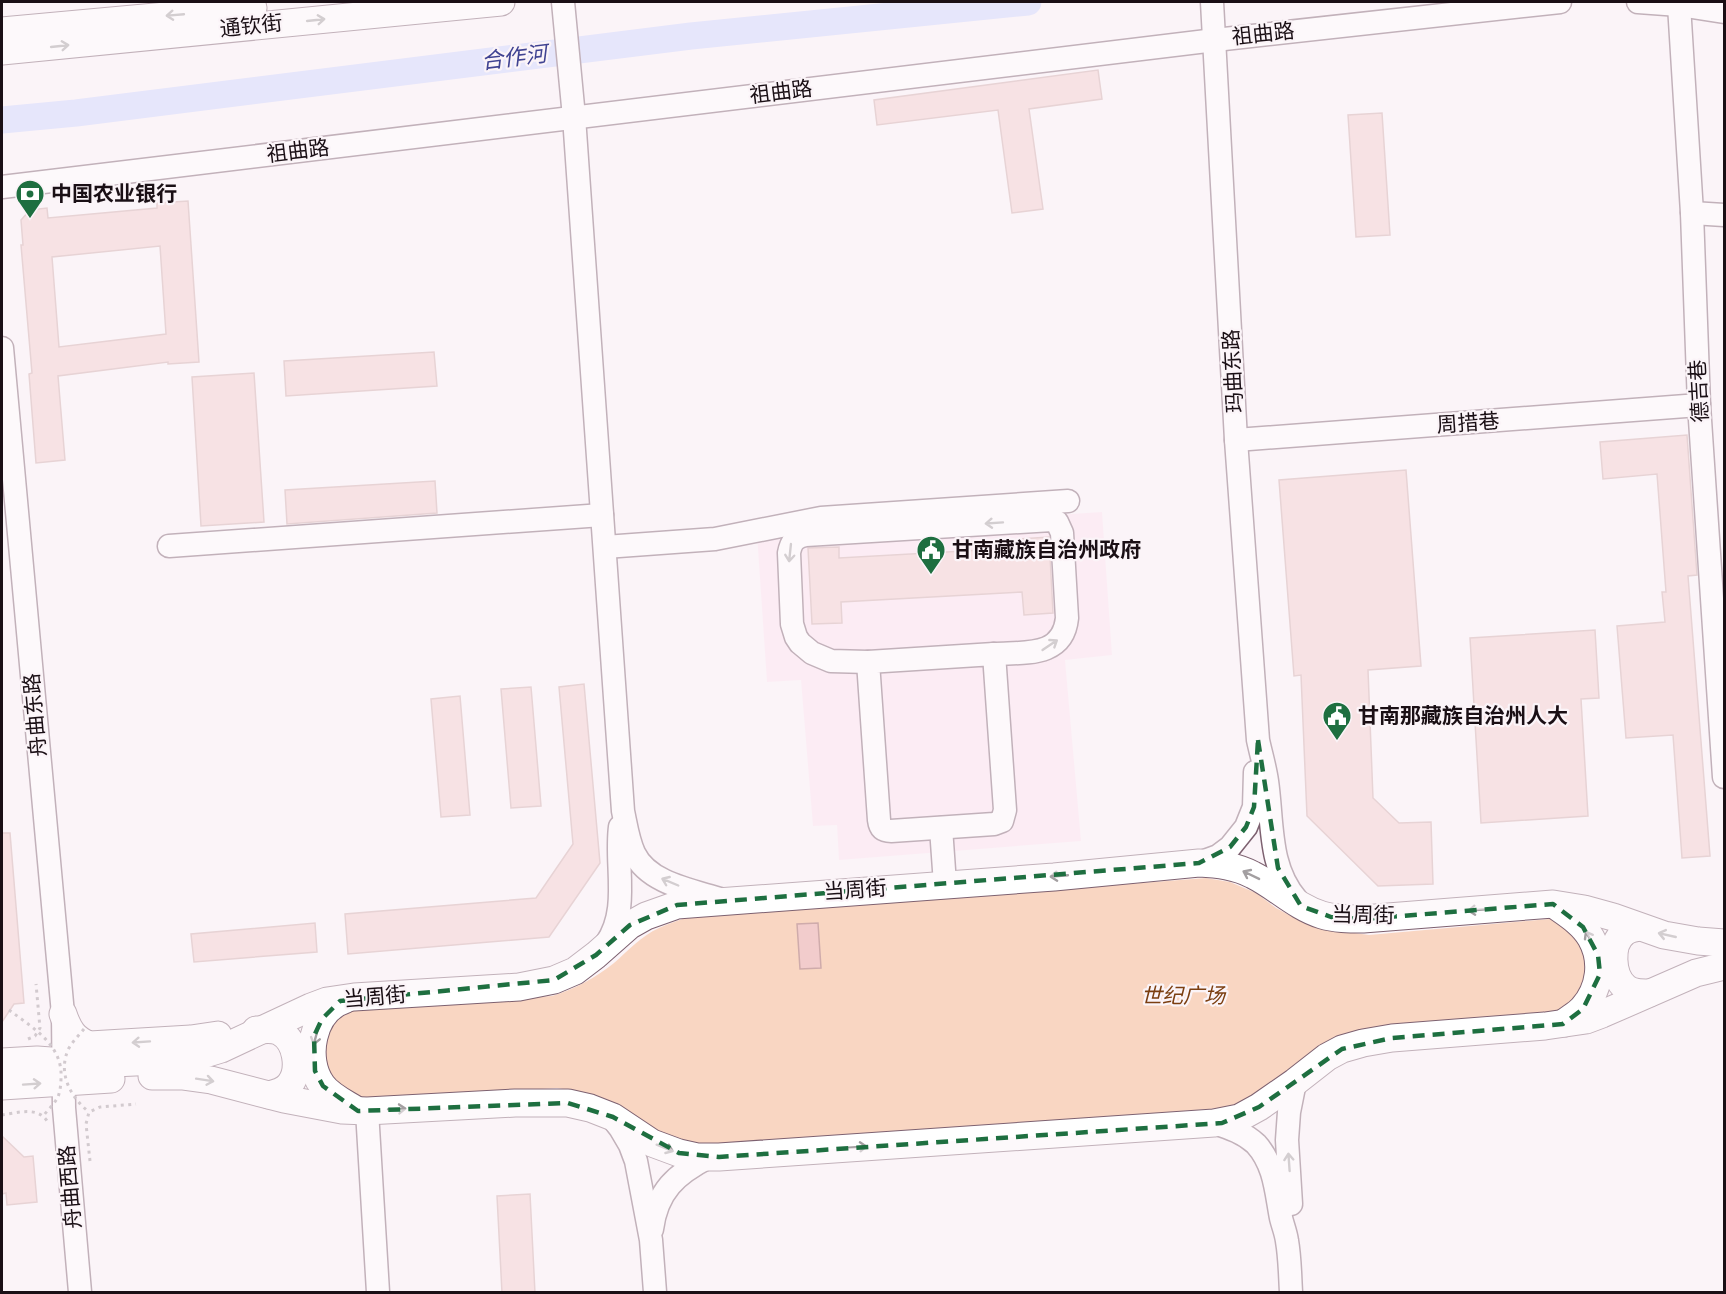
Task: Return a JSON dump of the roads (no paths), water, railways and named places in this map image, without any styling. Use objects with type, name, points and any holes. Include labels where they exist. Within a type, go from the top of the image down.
[{"type":"main road","points":[[2,31],[317,2]]},
{"type":"main road","name":"通钦街","points":[[2,51],[501,2]]},
{"type":"main road","name":"当周街","points":[[2,1086],[92,1064],[198,1056],[221,1049],[319,1004],[354,997],[519,987],[554,980],[575,970],[630,925],[660,910],[677,905],[725,900],[1054,877],[1199,863],[1220,864],[1245,872],[1264,881],[1301,906],[1331,917],[1363,920],[1553,904],[1594,911],[1639,927],[1677,937],[1725,943]]},
{"type":"main road","points":[[1553,904],[1574,918],[1591,937],[1598,955],[1600,974],[1594,992],[1583,1008],[1563,1024]]},
{"type":"main road","points":[[1639,927],[1624,932],[1618,940],[1615,955],[1616,971],[1618,979],[1628,989],[1649,993]]},
{"type":"main road","name":"当周街","points":[[2,1062],[38,1060],[63,1072],[182,1076],[211,1080],[327,1108],[363,1111],[544,1102],[568,1103],[610,1116],[652,1143],[666,1149],[697,1157],[709,1157],[1214,1123],[1239,1118],[1259,1107],[1327,1057],[1342,1049],[1392,1038],[1563,1024],[1586,1020],[1696,973],[1725,966]]},
{"type":"main road","points":[[354,997],[340,1001],[322,1019],[314,1035],[312,1055],[315,1071],[323,1086],[337,1098],[363,1111]]},
{"type":"main road","points":[[72,1019],[72,1035],[77,1040],[90,1045],[191,1039],[239,1031],[273,1030],[281,1032],[293,1047],[296,1060],[294,1077],[289,1086],[269,1095]]},
{"type":"street","points":[[563,2],[574,117],[623,811],[634,854],[643,867],[652,874],[681,887],[725,900]]},
{"type":"street","name":"玛曲东路","points":[[1212,2],[1236,440],[1258,740]]},
{"type":"street","name":"祖曲路","points":[[2,187],[574,117],[1214,33],[1560,2]]},
{"type":"street","points":[[1638,2],[1725,12]]},
{"type":"street","name":"德吉巷","points":[[1679,5],[1692,213],[1699,405],[1725,777]]},
{"type":"street","points":[[1692,213],[1725,214]]},
{"type":"street","name":"舟曲东路","points":[[2,348],[72,1019],[63,1072]]},
{"type":"street","name":"周措巷","points":[[1236,440],[1699,405]]},
{"type":"street","points":[[605,547],[715,539],[821,518],[1068,501]]},
{"type":"street","points":[[169,546],[602,515]]},
{"type":"street","points":[[1053,520],[1057,522],[1062,533],[1067,618],[1064,632],[1053,646],[1044,650],[994,654],[839,663],[824,659],[806,649],[796,637],[792,624],[790,546],[794,540],[806,535],[1053,520]]},
{"type":"street","points":[[868,662],[880,825],[886,831],[940,828],[994,824],[1002,821],[1004,816],[994,654]]},
{"type":"street","points":[[1199,863],[1218,856],[1230,847],[1246,827],[1254,807],[1258,740]]},
{"type":"street","points":[[1258,740],[1267,779],[1278,868],[1290,893],[1301,906]]},
{"type":"street","points":[[602,950],[614,930],[620,909],[619,838],[623,811]]},
{"type":"street","points":[[940,828],[945,884]]},
{"type":"street","name":"舟曲西路","points":[[63,1072],[80,1293]]},
{"type":"street","points":[[1287,1242],[1291,1219],[1287,1140],[1289,1112],[1295,1082]]},
{"type":"street","points":[[363,1111],[378,1293]]},
{"type":"street","points":[[610,1116],[630,1145],[636,1161],[651,1239],[656,1293]]},
{"type":"street","points":[[1214,1123],[1245,1135],[1263,1153],[1274,1178],[1287,1242],[1291,1293]]},
{"type":"street","points":[[651,1239],[656,1208],[662,1194],[678,1176],[709,1157]]},
{"type":"waterway","name":"合作河","points":[[2,120],[76,113],[691,36],[1028,2]]},
{"type":"place","name":"中国农业银行","points":[[30,220]]},
{"type":"place","name":"甘南藏族自治州政府","points":[[931,576]]},
{"type":"place","name":"甘南那藏族自治州人大","points":[[1337,742]]},
{"type":"park label","name":"世纪广场","points":[[1183,996]]}]
